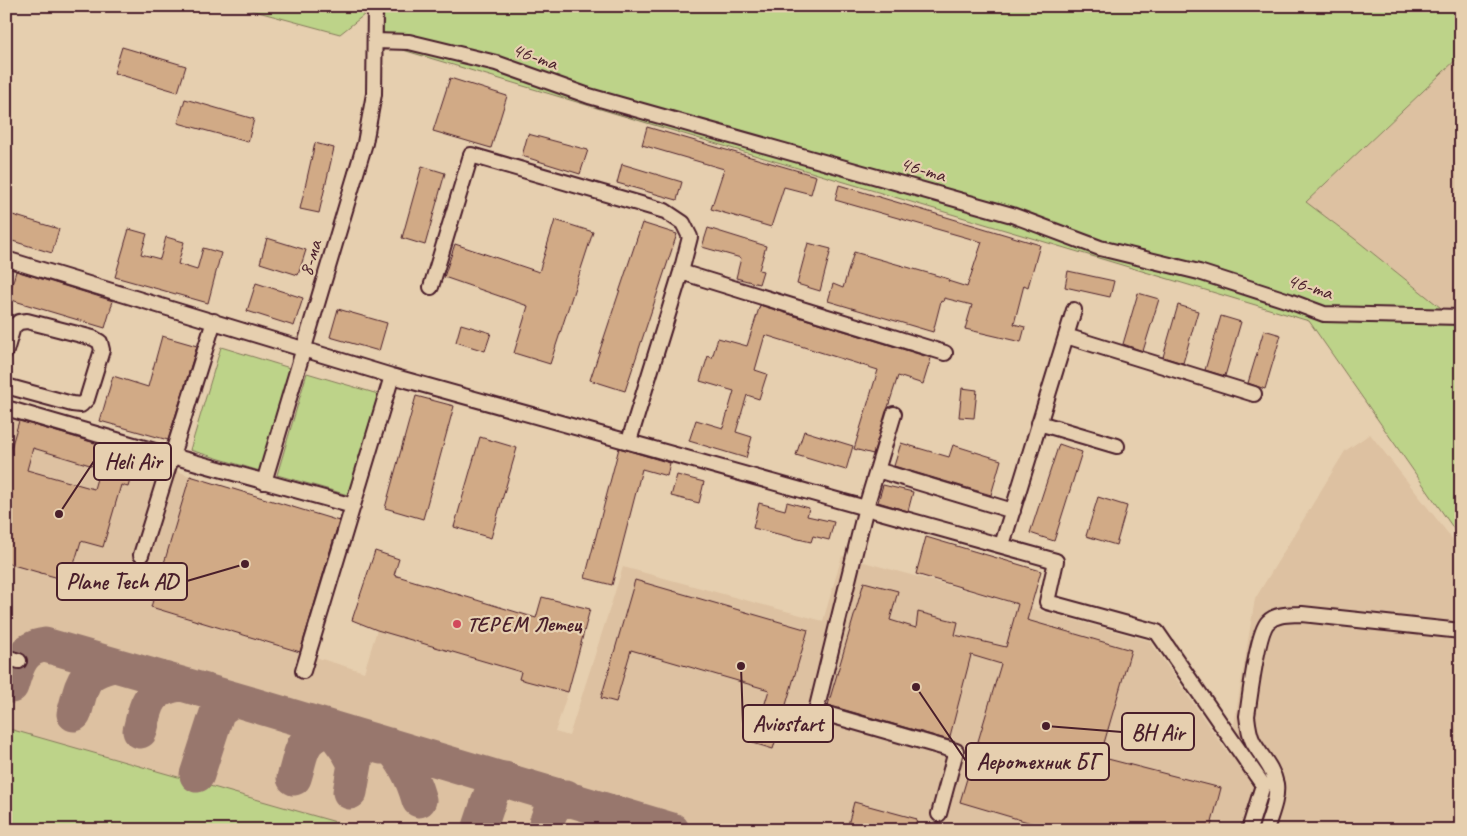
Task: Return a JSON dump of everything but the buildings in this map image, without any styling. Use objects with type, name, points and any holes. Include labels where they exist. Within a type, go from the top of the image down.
[{"type":"street","name":"8-ма","points":[[370,6],[375,41]]},
{"type":"street","name":"8-ма","points":[[264,482],[366,143],[374,94],[375,6]]},
{"type":"street","name":"46-та","points":[[375,41],[409,42],[496,63],[589,96],[1012,215],[1100,248],[1199,272],[1289,300],[1324,314],[1460,318]]},
{"type":"street","points":[[431,288],[471,155],[665,211],[683,223],[690,237],[629,441]]},
{"type":"street","points":[[6,259],[392,376],[1056,561],[1047,602],[1157,632],[1263,785],[1249,830]]},
{"type":"street","points":[[681,272],[945,353]]},
{"type":"street","points":[[1002,545],[1074,310]]},
{"type":"street","points":[[6,351],[13,327],[19,322],[27,321],[93,338],[100,342],[102,350],[87,399],[81,405],[6,386]]},
{"type":"street","points":[[141,555],[214,321]]},
{"type":"street","points":[[1066,336],[1254,394]]},
{"type":"street","points":[[303,671],[392,376]]},
{"type":"street","points":[[6,408],[353,506]]},
{"type":"street","points":[[894,414],[866,507],[816,711],[956,751],[939,814]]},
{"type":"street","points":[[1039,423],[1116,446]]},
{"type":"street","points":[[877,470],[1013,511]]},
{"type":"street","points":[[1266,830],[1274,804],[1276,785],[1273,771],[1252,741],[1247,716],[1262,635],[1268,622],[1281,615],[1302,614],[1461,631]]},
{"type":"shaded area","points":[[1461,55],[1461,324],[1306,202]]},
{"type":"shaded area","points":[[6,416],[113,446],[190,476],[151,607],[364,672],[377,630],[521,672],[520,679],[568,692],[555,732],[569,736],[623,567],[823,621],[842,556],[1150,641],[1229,755],[1255,599],[1345,451],[1370,434],[1461,550],[1461,830],[6,830]]},
{"type":"green space","points":[[236,6],[362,6],[364,15],[340,34]]},
{"type":"green space","points":[[384,6],[1461,6],[1461,55],[1306,202],[1461,324],[1461,539],[1309,321],[383,44]]},
{"type":"green space","points":[[221,347],[290,368],[260,471],[190,450]]},
{"type":"green space","points":[[307,373],[378,394],[348,495],[277,475]]},
{"type":"green space","points":[[6,728],[364,830],[6,830]]},
{"type":"taxiway","points":[[11,686],[18,665],[25,654],[30,650],[45,645],[234,699],[672,830]]},
{"type":"taxiway","points":[[74,714],[85,681],[94,672],[113,665]]},
{"type":"taxiway","points":[[140,731],[147,705],[155,694],[169,686],[180,684]]},
{"type":"taxiway","points":[[197,775],[218,710],[234,699]]},
{"type":"taxiway","points":[[294,778],[304,746],[313,736],[331,728],[355,764],[350,792]]},
{"type":"taxiway","points":[[381,747],[389,745],[400,757],[411,778],[419,800]]},
{"type":"taxiway","points":[[480,827],[494,786],[505,779]]},
{"type":"taxiway","points":[[544,830],[554,807],[566,797]]},
{"type":"place","name":"Heli Air","points":[[59,514]]},
{"type":"place","name":"Plane Tech AD","points":[[245,564]]},
{"type":"place","name":"ТЕРЕМ Летец","points":[[457,624]]},
{"type":"place","name":"Aviostart","points":[[741,666]]},
{"type":"place","name":"Аеротехник БГ","points":[[916,687]]},
{"type":"place","name":"BH Air","points":[[1046,726]]}]
